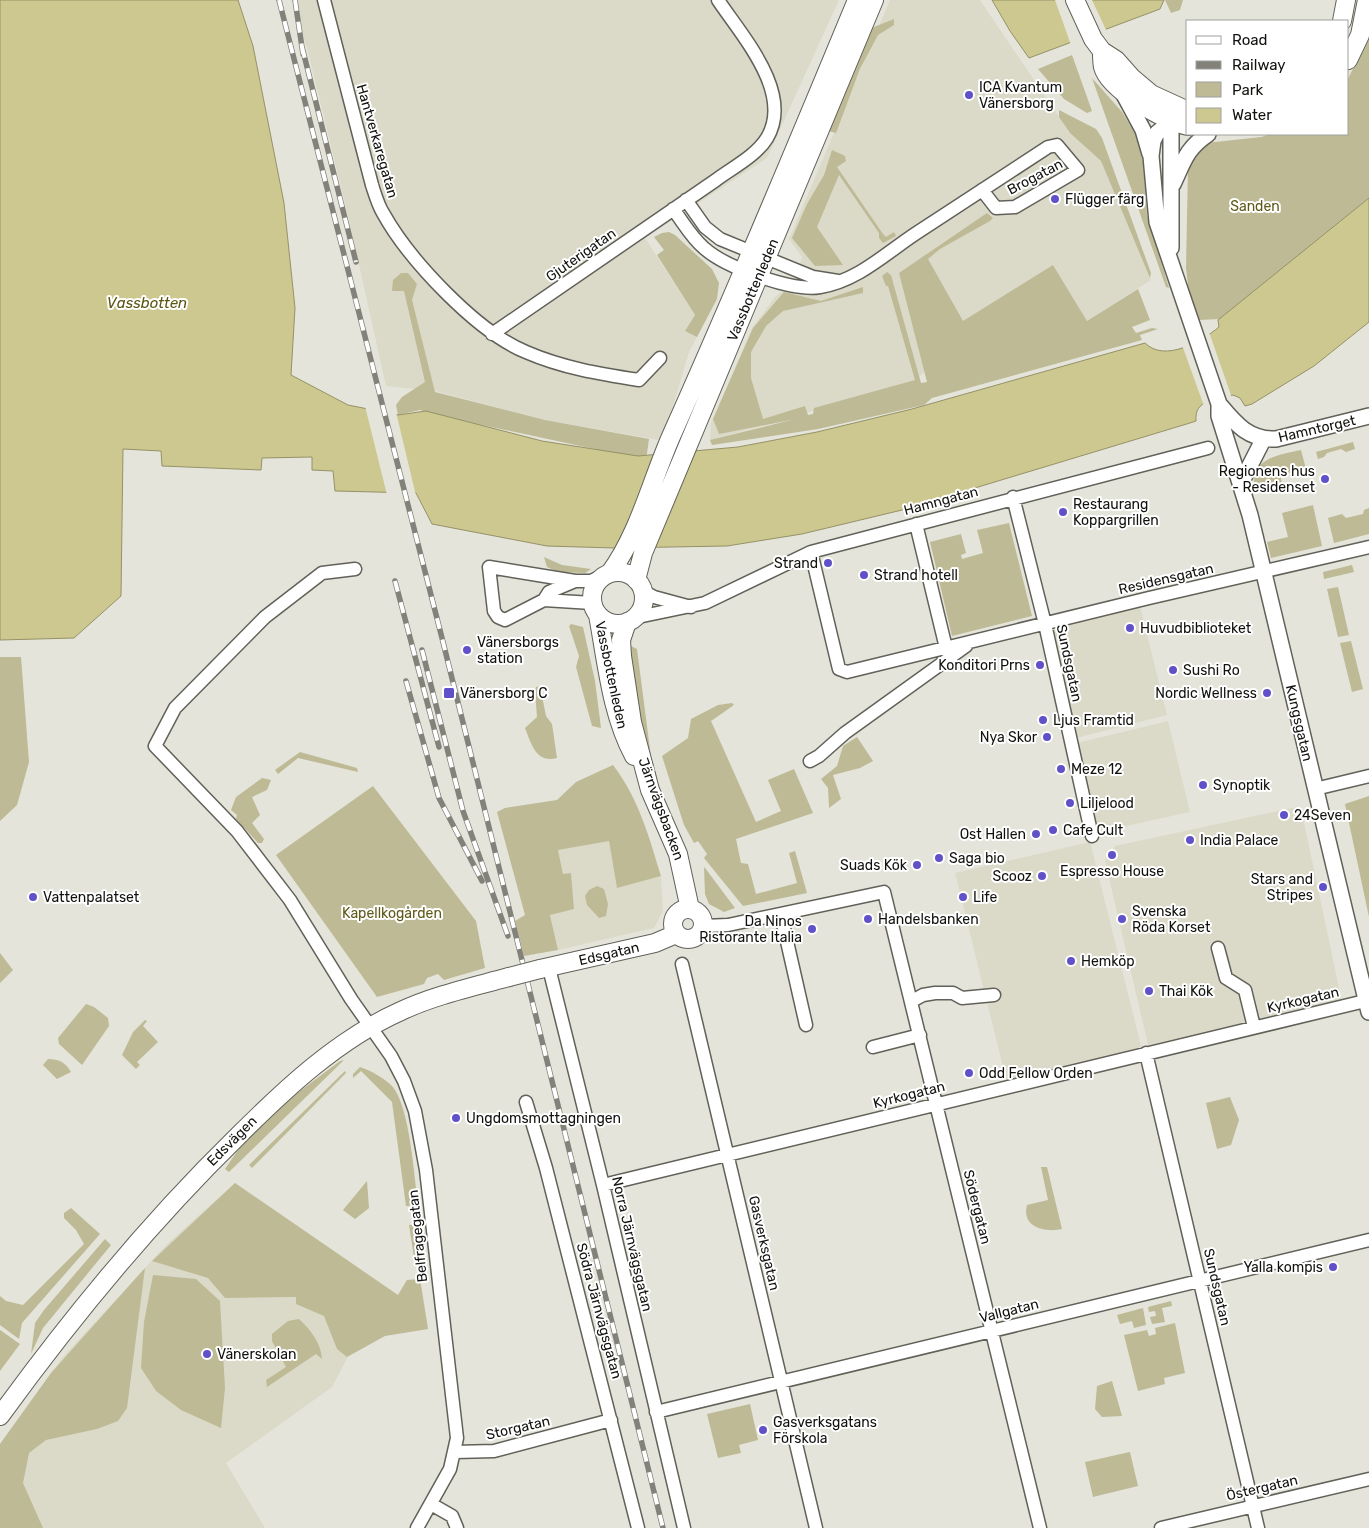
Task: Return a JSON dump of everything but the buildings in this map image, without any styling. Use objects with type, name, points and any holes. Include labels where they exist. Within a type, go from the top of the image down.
[{"type":"main road","name":"Vassbottenleden","points":[[640,586],[643,553],[684,454],[856,0]]},
{"type":"main road","name":"Vassbottenleden","points":[[759,256],[874,0]]},
{"type":"main road","points":[[1075,0],[1093,39],[1102,51],[1116,60],[1132,78],[1151,94],[1186,110]]},
{"type":"main road","points":[[1342,20],[1346,0]]},
{"type":"main road","points":[[1349,58],[1360,35],[1367,0]]},
{"type":"main road","points":[[1102,51],[1103,68],[1121,90],[1156,115],[1179,124]]},
{"type":"main road","name":"Vassbottenleden","points":[[607,574],[625,551],[664,452],[752,273]]},
{"type":"main road","points":[[626,573],[640,586],[642,606],[630,620],[611,622],[595,609],[594,587],[607,574],[626,573]]},
{"type":"main road","name":"Vassbottenleden","points":[[595,609],[622,734],[650,790]]},
{"type":"main road","name":"Järnvägsbacken","points":[[630,620],[621,640],[632,722],[650,790],[675,845],[690,909]]},
{"type":"main road","points":[[690,909],[700,915],[703,926],[701,933],[692,939],[685,940],[676,934],[672,928],[674,916],[682,910],[690,909]]},
{"type":"main road","name":"Edsgatan","points":[[545,968],[655,942],[676,934]]},
{"type":"main road","name":"Edsvägen","points":[[0,1416],[80,1310],[204,1169],[306,1072],[371,1027],[400,1011],[429,1000],[545,968]]},
{"type":"street","name":"Hantverkaregatan","points":[[324,0],[372,185],[383,213],[416,259],[460,307],[492,334],[524,352],[571,369],[640,380],[660,358]]},
{"type":"street","name":"Gjuterigatan","points":[[492,334],[752,154],[766,138],[775,106],[771,86],[759,61],[718,0]]},
{"type":"street","points":[[1121,90],[1143,130],[1151,156],[1157,222],[1219,404]]},
{"type":"street","points":[[1151,94],[1179,124]]},
{"type":"street","points":[[1151,156],[1153,141],[1157,133],[1179,124]]},
{"type":"street","points":[[1171,259],[1170,190],[1179,124]]},
{"type":"street","points":[[1170,190],[1187,152],[1207,135]]},
{"type":"street","name":"Brogatan","points":[[673,210],[703,248],[722,261],[752,273],[802,288],[819,288],[854,277],[982,190],[1048,147],[1057,145],[1078,170],[1015,207],[996,208],[982,190]]},
{"type":"street","name":"Brogatan","points":[[686,200],[705,227],[720,239],[813,277],[838,281]]},
{"type":"street","name":"Kungsgatan","points":[[1219,404],[1219,416],[1224,435],[1241,484],[1264,572],[1368,1005]]},
{"type":"street","name":"Hamntorget","points":[[1219,404],[1238,426],[1254,437],[1263,440],[1276,440],[1369,416]]},
{"type":"street","points":[[1241,484],[1263,440]]},
{"type":"street","name":"Hamngatan","points":[[630,620],[691,607],[720,597],[811,552],[1013,497],[1208,448]]},
{"type":"street","name":"Sundsgatan","points":[[1013,497],[1045,624],[1092,836]]},
{"type":"street","points":[[916,524],[946,648]]},
{"type":"street","name":"Residensgatan","points":[[811,552],[839,669],[847,672],[1369,547]]},
{"type":"street","points":[[575,582],[550,592],[544,600],[505,620],[498,617],[494,611],[489,567],[575,582],[591,581],[607,574]]},
{"type":"street","name":"Belfragegatan","points":[[355,569],[322,573],[265,617],[175,708],[155,746],[237,831],[290,900],[391,1056],[404,1081],[415,1111],[428,1186],[456,1423],[455,1452]]},
{"type":"street","points":[[640,586],[662,599],[679,602],[691,607]]},
{"type":"street","points":[[544,600],[595,609]]},
{"type":"street","name":"Residensgatan","points":[[810,761],[819,756],[845,733],[970,643]]},
{"type":"street","points":[[1315,789],[1369,776]]},
{"type":"street","name":"Södergatan","points":[[781,915],[884,892],[1040,1528]]},
{"type":"street","points":[[703,926],[728,925],[781,915],[806,1025]]},
{"type":"street","points":[[1218,948],[1226,978],[1245,990],[1254,1027]]},
{"type":"street","name":"Gasverksgatan","points":[[682,964],[816,1528]]},
{"type":"street","name":"Norra Järnvägsgatan","points":[[545,968],[603,1185],[684,1528]]},
{"type":"street","points":[[912,1000],[923,995],[935,993],[952,993],[962,998],[994,995]]},
{"type":"street","name":"Kyrkogatan","points":[[603,1185],[1254,1027],[1368,1005]]},
{"type":"street","points":[[873,1046],[920,1035]]},
{"type":"street","name":"Sundsgatan","points":[[1146,1053],[1258,1528]]},
{"type":"street","name":"Södra Järnvägsgatan","points":[[526,1102],[546,1168],[638,1528]]},
{"type":"street","name":"Vallgatan","points":[[656,1412],[1369,1240]]},
{"type":"street","name":"Storgatan","points":[[455,1452],[494,1450],[611,1420]]},
{"type":"street","points":[[417,1528],[447,1475],[455,1452]]},
{"type":"street","name":"Östergatan","points":[[1161,1528],[1252,1505],[1369,1479]]},
{"type":"street","points":[[431,1504],[452,1516],[457,1528]]},
{"type":"shaded area","points":[[293,0],[839,0],[767,158],[645,238],[695,315],[685,331],[697,337],[689,352],[669,420],[659,440],[545,420],[435,391],[386,386],[349,220],[308,52]]},
{"type":"shaded area","points":[[890,0],[980,0],[1070,133],[1101,161],[1151,280],[1087,321],[1053,265],[915,380],[710,440],[711,423],[752,328],[775,297],[784,290],[792,288],[802,257],[789,239]]},
{"type":"shaded area","points":[[1139,602],[1167,715],[1072,739],[1048,625]]},
{"type":"shaded area","points":[[1168,721],[1190,812],[1094,833],[1073,744]]},
{"type":"shaded area","points":[[1297,807],[1302,813],[1342,1002],[1149,1049],[1105,861],[1115,846]]},
{"type":"shaded area","points":[[609,840],[617,887],[661,876],[663,911],[654,928],[558,950],[550,914],[574,909],[571,873],[563,875],[558,850]]},
{"type":"shaded area","points":[[1090,842],[1142,1050],[1007,1083],[955,873]]},
{"type":"shaded area","name":"Vänerskolan","points":[[235,1183],[284,1220],[398,1295],[407,1280],[420,1279],[428,1329],[395,1328],[351,1351],[332,1387],[226,1463],[265,1528],[0,1528],[0,1447],[62,1358],[168,1243]]},
{"type":"green space","points":[[1165,0],[1183,0],[1180,10],[1171,13]]},
{"type":"green space","points":[[894,19],[894,25],[878,35],[860,69],[836,133],[828,131],[869,29]]},
{"type":"green space","name":"Sanden","points":[[1369,35],[1369,198],[1220,319],[1198,320],[1189,293],[1186,268],[1188,169],[1197,153],[1206,143],[1268,135],[1349,135],[1349,77]]},
{"type":"green space","points":[[1072,55],[1092,111],[1087,113],[1064,99],[1038,69]]},
{"type":"green space","points":[[1092,78],[1122,112],[1135,133],[1143,162],[1147,216],[1169,288],[1166,287]]},
{"type":"green space","points":[[1059,110],[1096,129],[1102,138],[1151,273],[1150,278],[1101,161],[1070,133],[1059,117]]},
{"type":"green space","points":[[832,150],[845,156],[846,161],[837,167],[883,234],[886,237],[894,232],[896,236],[883,243],[879,238],[879,233],[839,175],[817,227],[843,265],[815,266],[792,238],[807,204],[824,175]]},
{"type":"green space","points":[[987,213],[993,218],[990,221],[940,249],[928,259],[963,321],[1053,265],[1087,321],[1138,289],[1150,320],[1132,327],[1136,333],[1152,328],[1158,329],[1140,335],[1142,340],[932,398],[924,405],[818,429],[712,445],[710,440],[791,420],[719,434],[713,419],[753,328],[784,292],[821,301],[863,287],[863,293],[783,311],[766,326],[751,352],[751,378],[763,419],[805,406],[808,415],[813,414],[814,408],[915,380],[888,286],[886,286],[882,276],[887,272],[891,275],[921,383],[927,382],[899,273]]},
{"type":"green space","points":[[669,232],[675,235],[712,269],[719,283],[717,299],[697,337],[685,331],[695,315],[657,255],[664,250],[654,237]]},
{"type":"green space","points":[[401,273],[408,273],[417,284],[412,300],[435,392],[545,420],[649,439],[646,460],[435,415],[420,410],[398,415],[396,405],[402,397],[425,382],[404,291],[392,291],[393,280]]},
{"type":"green space","points":[[1353,442],[1355,449],[1346,452],[1341,449],[1327,453],[1324,457],[1318,459],[1316,452]]},
{"type":"green space","points":[[1301,450],[1306,469],[1280,475],[1283,487],[1255,492],[1254,481],[1256,472],[1266,460]]},
{"type":"green space","points":[[1313,505],[1322,546],[1271,558],[1267,542],[1288,537],[1282,513]]},
{"type":"green space","points":[[1369,508],[1369,534],[1334,543],[1328,518],[1342,514],[1346,518],[1363,514],[1364,510]]},
{"type":"green space","points":[[1009,523],[1032,616],[952,636],[930,542],[961,534],[966,553],[961,555],[962,559],[983,553],[977,530]]},
{"type":"green space","points":[[544,557],[562,565],[591,569],[585,573],[558,572],[547,567]]},
{"type":"green space","points":[[1352,565],[1354,572],[1324,579],[1323,572]]},
{"type":"green space","points":[[1338,587],[1349,635],[1338,637],[1327,589]]},
{"type":"green space","points":[[571,624],[583,627],[595,681],[601,728],[592,726],[576,667],[579,656],[569,626]]},
{"type":"green space","points":[[1351,641],[1363,689],[1352,692],[1340,643]]},
{"type":"green space","points":[[629,645],[637,649],[651,757],[658,780],[643,744]]},
{"type":"green space","points":[[0,657],[21,657],[29,762],[17,805],[0,821]]},
{"type":"green space","points":[[540,686],[546,716],[552,724],[557,758],[544,758],[539,755],[532,746],[525,728],[537,717],[535,690],[536,687]]},
{"type":"green space","points":[[732,703],[734,705],[711,721],[756,822],[781,811],[768,780],[794,769],[813,813],[736,839],[741,863],[748,864],[756,894],[797,883],[789,853],[795,851],[807,893],[743,906],[704,858],[707,854],[698,841],[694,843],[684,825],[662,756],[688,738],[691,719],[718,705]]},
{"type":"green space","points":[[857,737],[873,761],[860,768],[833,775],[841,799],[829,808],[828,788],[821,779],[837,766],[843,746]]},
{"type":"green space","points":[[300,752],[357,768],[358,772],[298,758],[278,774],[275,770]]},
{"type":"green space","points":[[613,765],[630,791],[647,833],[661,876],[617,888],[609,841],[558,850],[563,874],[571,873],[574,909],[550,915],[558,950],[524,956],[515,921],[525,915],[497,812],[505,808],[557,800],[576,782]]},
{"type":"green space","points":[[262,778],[271,780],[267,790],[252,797],[260,815],[252,823],[264,839],[262,843],[258,843],[236,819],[237,815],[231,810],[236,797]]},
{"type":"green space","name":"Kapellkogården","points":[[373,786],[476,921],[485,968],[444,980],[438,974],[427,978],[424,984],[377,997],[276,855]]},
{"type":"green space","points":[[1369,796],[1369,917],[1345,804]]},
{"type":"green space","points":[[704,867],[735,908],[724,912],[709,904],[705,894]]},
{"type":"green space","points":[[597,886],[604,889],[608,904],[606,916],[599,918],[587,905],[585,896],[589,890]]},
{"type":"green space","points":[[0,953],[13,970],[0,983]]},
{"type":"green space","points":[[86,1004],[94,1007],[108,1018],[109,1026],[82,1065],[59,1044],[58,1038]]},
{"type":"green space","points":[[145,1020],[147,1021],[143,1026],[158,1042],[137,1062],[140,1065],[136,1069],[122,1055],[133,1032]]},
{"type":"green space","points":[[48,1059],[61,1062],[71,1072],[57,1079],[43,1065]]},
{"type":"green space","points":[[344,1060],[229,1172],[225,1169],[247,1137],[288,1100],[340,1061]]},
{"type":"green space","points":[[360,1067],[386,1081],[393,1087],[399,1097],[404,1111],[410,1143],[418,1205],[406,1206],[392,1102],[361,1071],[353,1078],[353,1074]]},
{"type":"green space","points":[[345,1071],[346,1073],[252,1168],[249,1165]]},
{"type":"green space","points":[[1230,1097],[1239,1120],[1231,1145],[1217,1149],[1206,1103]]},
{"type":"green space","points":[[1041,1167],[1047,1167],[1062,1229],[1042,1229],[1036,1227],[1028,1219],[1026,1213],[1027,1205],[1048,1200]]},
{"type":"green space","points":[[367,1181],[369,1208],[355,1219],[343,1210]]},
{"type":"green space","points":[[235,1183],[398,1295],[407,1280],[420,1279],[428,1329],[385,1336],[347,1357],[337,1349],[324,1316],[296,1304],[296,1297],[225,1298],[208,1278],[152,1261]]},
{"type":"green space","points":[[71,1208],[100,1234],[22,1323],[19,1339],[0,1325],[0,1296],[6,1301],[23,1305],[84,1244],[76,1230],[64,1218],[64,1213]]},
{"type":"green space","points":[[420,1224],[425,1258],[417,1261],[414,1257],[409,1225]]},
{"type":"green space","points":[[105,1239],[111,1245],[43,1328],[31,1354],[35,1323]]},
{"type":"green space","points":[[145,1268],[127,1408],[118,1421],[97,1429],[46,1440],[29,1453],[23,1483],[43,1528],[0,1528],[0,1444],[51,1373]]},
{"type":"green space","points":[[153,1275],[196,1279],[220,1301],[225,1388],[221,1428],[181,1410],[156,1391],[141,1368],[144,1322]]},
{"type":"green space","points":[[1171,1301],[1172,1306],[1162,1308],[1165,1322],[1152,1324],[1150,1317],[1156,1316],[1155,1311],[1149,1312],[1148,1307]]},
{"type":"green space","points":[[1143,1308],[1146,1325],[1134,1328],[1132,1321],[1120,1324],[1117,1315]]},
{"type":"green space","points":[[299,1319],[315,1337],[322,1359],[316,1354],[267,1387],[266,1380],[286,1367],[272,1341],[272,1334],[288,1321]]},
{"type":"green space","points":[[1175,1323],[1185,1373],[1164,1378],[1165,1384],[1138,1391],[1124,1335],[1147,1330],[1149,1336],[1156,1334],[1155,1328]]},
{"type":"green space","points":[[0,1330],[20,1344],[0,1371]]},
{"type":"green space","points":[[1112,1381],[1122,1416],[1102,1417],[1095,1409],[1097,1386]]},
{"type":"green space","points":[[750,1404],[758,1440],[739,1445],[741,1453],[718,1458],[707,1414]]},
{"type":"green space","points":[[1130,1452],[1138,1486],[1093,1497],[1085,1462]]},
{"type":"water","name":"Vassbotten","points":[[0,0],[238,0],[253,46],[284,203],[295,308],[291,375],[348,405],[398,415],[426,411],[542,441],[638,456],[738,447],[817,432],[912,409],[1145,343],[1153,349],[1163,351],[1183,348],[1219,327],[1218,320],[1369,198],[1369,322],[1314,366],[1252,404],[1245,406],[1240,398],[1233,395],[1213,400],[1202,404],[1196,414],[1196,421],[902,510],[802,534],[727,546],[614,548],[547,546],[432,524],[416,493],[335,491],[333,471],[312,470],[312,457],[262,458],[261,470],[162,466],[161,451],[123,449],[121,596],[74,638],[0,640]]},
{"type":"water","points":[[992,0],[1164,0],[1160,9],[1029,58]]},
{"type":"pier","points":[[1055,0],[1092,0],[1107,32],[1071,45]]},
{"type":"pier","points":[[1209,332],[1232,398],[1204,406],[1182,345]]},
{"type":"pier","points":[[365,406],[396,412],[417,500],[415,495],[387,495]]},
{"type":"railway","points":[[279,0],[442,638],[663,1528]]},
{"type":"railway","points":[[295,0],[303,54]]},
{"type":"railway","points":[[302,47],[356,262]]},
{"type":"railway","points":[[395,581],[439,747]]},
{"type":"railway","points":[[422,650],[463,811],[508,936]]},
{"type":"railway","points":[[406,681],[439,798],[482,881]]},
{"type":"place","name":"ICA Kvantum Vänersborg","points":[[969,95]]},
{"type":"place","name":"Flügger färg","points":[[1055,199]]},
{"type":"place","name":"Regionens hus - Residenset","points":[[1325,479]]},
{"type":"place","name":"Restaurang Koppargrillen","points":[[1063,512]]},
{"type":"place","name":"Strand","points":[[828,563]]},
{"type":"place","name":"Strand hotell","points":[[864,575]]},
{"type":"place","name":"Huvudbiblioteket","points":[[1130,628]]},
{"type":"place","name":"Vänersborgs station","points":[[467,650]]},
{"type":"place","name":"Konditori Prns","points":[[1040,665]]},
{"type":"place","name":"Sushi Ro","points":[[1173,670]]},
{"type":"place","name":"Vänersborg C","points":[[449,693]]},
{"type":"place","name":"Nordic Wellness","points":[[1267,693]]},
{"type":"place","name":"Ljus Framtid","points":[[1043,720]]},
{"type":"place","name":"Nya Skor","points":[[1047,737]]},
{"type":"place","name":"Meze 12","points":[[1061,769]]},
{"type":"place","name":"Synoptik","points":[[1203,785]]},
{"type":"place","name":"Liljelood","points":[[1070,803]]},
{"type":"place","name":"24Seven","points":[[1284,815]]},
{"type":"place","name":"Cafe Cult","points":[[1053,830]]},
{"type":"place","name":"Ost Hallen","points":[[1036,834]]},
{"type":"place","name":"India Palace","points":[[1190,840]]},
{"type":"place","name":"Espresso House","points":[[1112,855]]},
{"type":"place","name":"Saga bio","points":[[939,858]]},
{"type":"place","name":"Suads Kök","points":[[917,865]]},
{"type":"place","name":"Scooz","points":[[1042,876]]},
{"type":"place","name":"Stars and Stripes","points":[[1323,887]]},
{"type":"place","name":"Vattenpalatset","points":[[33,897]]},
{"type":"place","name":"Life","points":[[963,897]]},
{"type":"place","name":"Handelsbanken","points":[[868,919]]},
{"type":"place","name":"Svenska Röda Korset","points":[[1122,919]]},
{"type":"place","name":"Da Ninos Ristorante Italia","points":[[812,929]]},
{"type":"place","name":"Hemköp","points":[[1071,961]]},
{"type":"place","name":"Thai Kök","points":[[1149,991]]},
{"type":"place","name":"Odd Fellow Orden","points":[[969,1073]]},
{"type":"place","name":"Ungdomsmottagningen","points":[[456,1118]]},
{"type":"place","name":"Yalla kompis","points":[[1333,1267]]},
{"type":"place","name":"Vänerskolan","points":[[207,1354]]},
{"type":"place","name":"Gasverksgatans Förskola","points":[[763,1430]]}]
